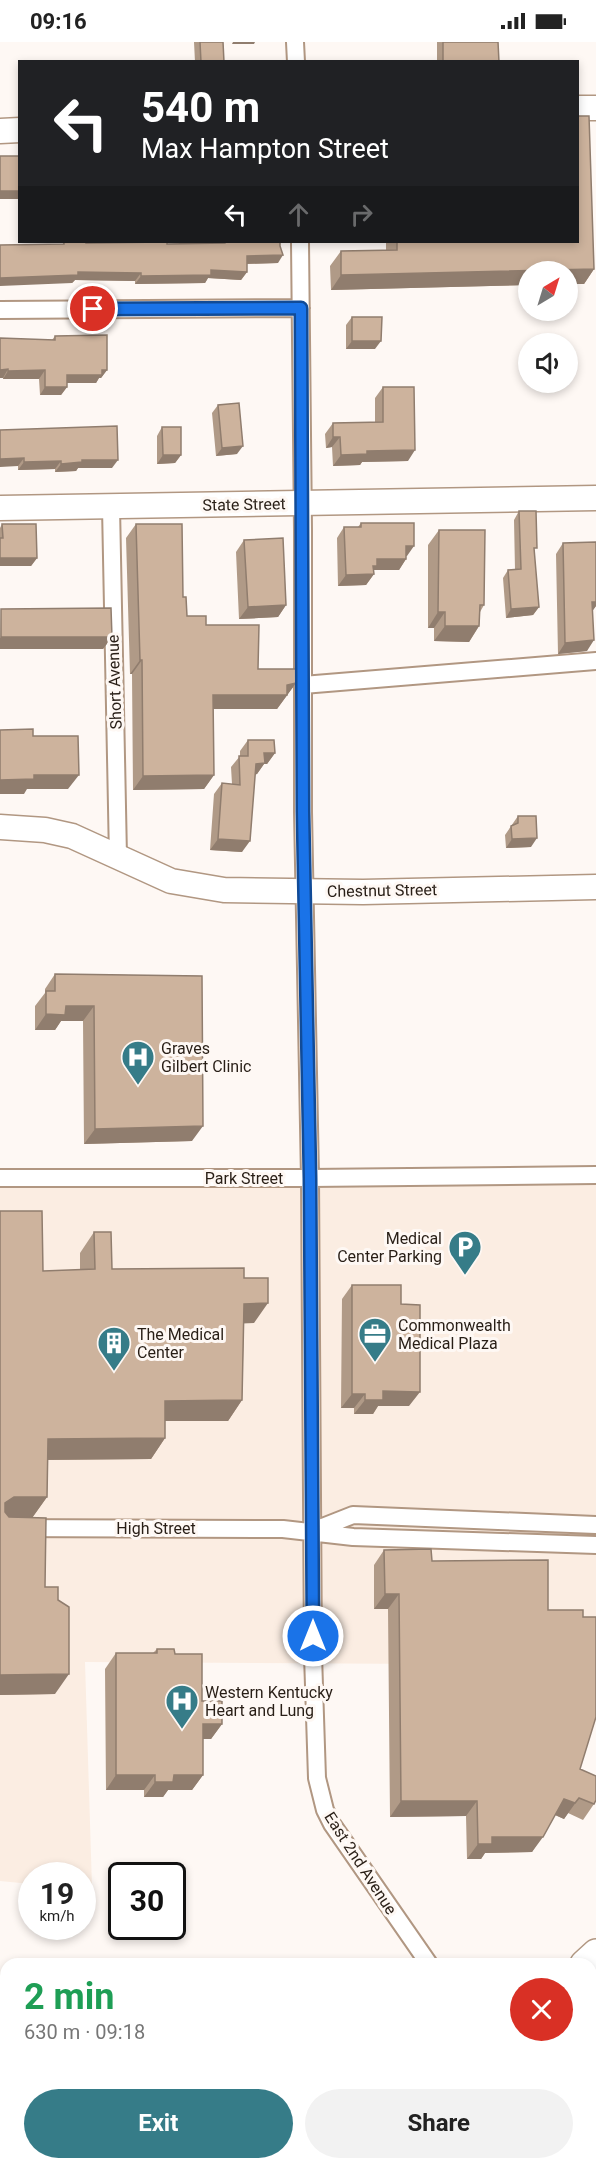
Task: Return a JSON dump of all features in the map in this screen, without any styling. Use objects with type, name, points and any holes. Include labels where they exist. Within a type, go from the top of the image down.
[{"type":"street","points":[[295,42],[296,60]]},
{"type":"street","points":[[579,108],[596,108]]},
{"type":"street","points":[[0,131],[18,130]]},
{"type":"street","name":"East 2nd Avenue","points":[[300,243],[313,1666],[317,1778],[325,1810],[332,1824],[425,1958]]},
{"type":"street","points":[[0,310],[301,308]]},
{"type":"street","name":"State Street","points":[[0,508],[596,498]]},
{"type":"street","name":"Short Avenue","points":[[111,507],[118,857]]},
{"type":"street","points":[[303,685],[596,661]]},
{"type":"street","name":"Chestnut Street","points":[[0,827],[45,830],[65,834],[171,881],[224,890],[363,892],[596,886]]},
{"type":"street","name":"Park Street","points":[[0,1178],[596,1175]]},
{"type":"street","points":[[312,1531],[353,1515],[596,1525]]},
{"type":"street","name":"High Street","points":[[0,1528],[283,1528],[353,1537],[596,1545]]},
{"type":"shaded area","points":[[596,1175],[596,1665],[85,1662],[91,1862],[18,1862],[18,1883],[0,1881],[0,1179]]},
{"type":"building","points":[[200,42],[223,42],[224,60],[201,60]]},
{"type":"building","points":[[443,42],[498,42],[499,60],[443,60]]},
{"type":"building","points":[[579,116],[589,116],[594,269],[578,269],[578,261],[518,261],[518,271],[341,275],[341,251],[397,250],[397,243],[579,243]]},
{"type":"building","points":[[0,156],[18,156],[18,191],[0,191]]},
{"type":"building","points":[[280,243],[283,255],[247,256],[247,272],[211,270],[211,275],[141,276],[141,273],[78,272],[78,275],[0,278],[0,245]]},
{"type":"building","points":[[352,317],[382,317],[381,341],[352,341]]},
{"type":"building","points":[[107,335],[107,370],[102,370],[102,375],[67,375],[67,387],[45,387],[45,370],[0,370],[0,338],[55,340],[55,336]]},
{"type":"building","points":[[383,387],[414,387],[415,450],[367,451],[367,454],[341,455],[340,437],[333,437],[333,423],[383,422]]},
{"type":"building","points":[[239,403],[243,446],[222,448],[218,405]]},
{"type":"building","points":[[117,426],[118,460],[82,460],[82,462],[61,464],[61,461],[24,462],[24,458],[0,459],[0,430]]},
{"type":"building","points":[[162,427],[181,427],[181,455],[163,455]]},
{"type":"building","points":[[519,511],[536,511],[537,548],[534,548],[539,607],[511,609],[508,570],[521,569]]},
{"type":"building","points":[[361,523],[414,523],[414,546],[406,546],[406,559],[377,559],[377,566],[373,566],[374,574],[346,575],[344,527],[361,527]]},
{"type":"building","points":[[2,524],[36,524],[37,558],[0,558],[0,538],[3,538]]},
{"type":"building","points":[[136,524],[182,524],[183,597],[186,597],[187,616],[206,616],[206,625],[259,625],[258,669],[296,669],[296,683],[287,685],[287,695],[213,695],[214,775],[143,776],[142,660],[140,660]]},
{"type":"building","points":[[439,530],[485,530],[484,605],[480,605],[479,626],[445,626],[445,612],[438,612]]},
{"type":"building","points":[[283,538],[286,605],[248,607],[244,540]]},
{"type":"building","points":[[596,542],[596,602],[592,602],[594,640],[565,643],[563,543]]},
{"type":"building","points":[[111,608],[112,637],[1,637],[1,609]]},
{"type":"building","points":[[33,729],[33,736],[78,736],[79,775],[34,775],[34,779],[0,780],[0,730]]},
{"type":"building","points":[[248,740],[274,740],[275,753],[264,753],[265,763],[256,764],[250,841],[218,839],[222,783],[240,785],[239,756],[248,756]]},
{"type":"building","points":[[518,816],[536,816],[537,838],[512,839],[511,826],[518,823]]},
{"type":"building","name":"Graves Gilbert Clinic","points":[[55,974],[202,976],[203,1126],[95,1129],[94,1006],[66,1006],[65,1015],[46,1014],[46,991],[55,991]]},
{"type":"building","name":"The Medical Center","points":[[0,1211],[42,1211],[43,1271],[95,1269],[94,1232],[111,1232],[112,1269],[244,1268],[244,1278],[268,1278],[268,1303],[244,1304],[242,1400],[165,1401],[165,1438],[48,1439],[47,1497],[14,1497],[5,1503],[5,1512],[9,1517],[46,1518],[45,1587],[58,1587],[58,1600],[69,1607],[69,1674],[0,1675]]},
{"type":"building","name":"Commonwealth Medical Plaza","points":[[352,1285],[401,1285],[401,1304],[420,1305],[420,1392],[383,1391],[383,1400],[365,1400],[365,1394],[352,1394]]},
{"type":"building","points":[[431,1549],[432,1561],[548,1560],[548,1610],[583,1610],[583,1617],[596,1617],[596,1717],[580,1769],[596,1776],[596,1800],[594,1804],[579,1798],[575,1803],[564,1799],[543,1837],[492,1837],[492,1844],[478,1844],[477,1801],[401,1801],[399,1594],[385,1594],[384,1550]]},
{"type":"building","points":[[157,1649],[174,1649],[175,1654],[202,1654],[202,1701],[222,1701],[222,1724],[203,1724],[203,1775],[174,1775],[173,1782],[155,1782],[155,1775],[116,1775],[116,1653],[157,1653]]},
{"type":"place","name":"Graves Gilbert Clinic","points":[[138,1086]]},
{"type":"place","name":"Medical Center Parking","points":[[465,1276]]},
{"type":"place","name":"Commonwealth Medical Plaza","points":[[375,1363]]},
{"type":"place","name":"The Medical Center","points":[[114,1372]]},
{"type":"place","name":"Western Kentucky Heart and Lung","points":[[182,1730]]},
{"type":"route","points":[[93,309],[301,308],[303,812],[310,1178],[313,1636]]}]
